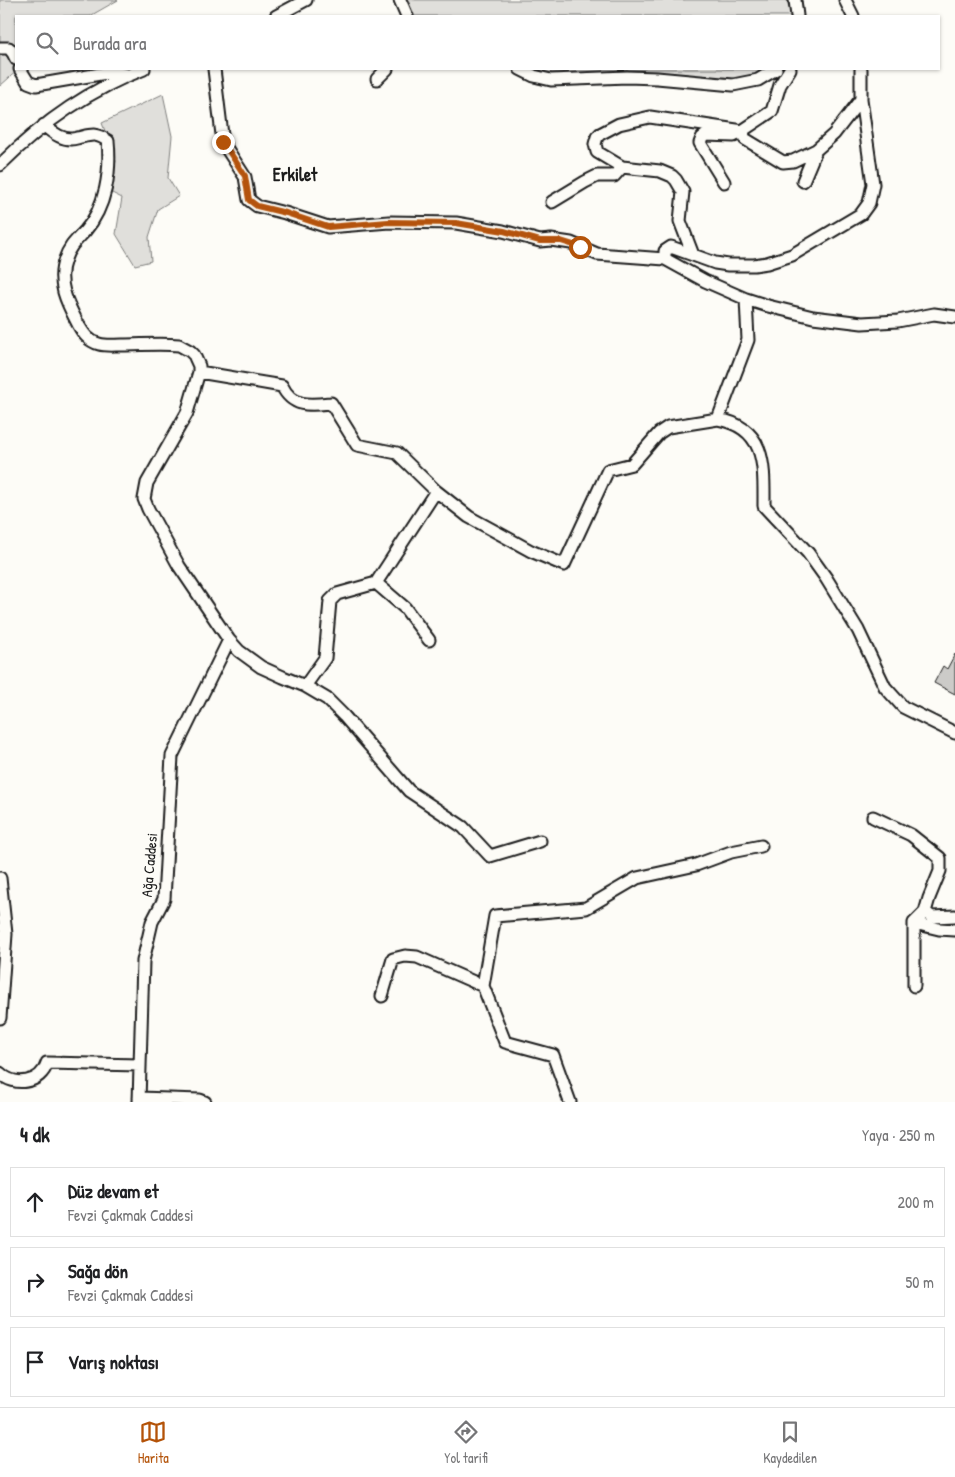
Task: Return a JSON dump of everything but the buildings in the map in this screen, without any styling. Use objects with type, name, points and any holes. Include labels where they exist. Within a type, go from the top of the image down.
[{"type":"street","points":[[278,15],[306,0]]},
{"type":"street","points":[[400,0],[408,15]]},
{"type":"street","points":[[794,0],[797,15]]},
{"type":"street","points":[[845,0],[852,15]]},
{"type":"street","points":[[0,48],[9,48],[15,57]]},
{"type":"street","points":[[21,70],[28,82],[36,85],[112,72],[128,75]]},
{"type":"street","points":[[0,165],[44,125],[88,95],[141,70]]},
{"type":"street","points":[[214,70],[223,142],[245,176],[248,198],[254,205],[328,227],[388,222],[456,223],[504,231],[540,241],[551,240],[571,243],[597,254],[665,259],[704,281],[746,299],[790,312],[850,322],[898,321],[934,314],[955,318]]},
{"type":"street","points":[[377,79],[386,70]]},
{"type":"street","points":[[522,70],[534,76],[551,80],[627,77],[733,86],[758,80],[774,70]]},
{"type":"street","points":[[724,182],[700,147],[700,140],[706,135],[743,134],[772,112],[780,86],[789,70]]},
{"type":"street","points":[[665,259],[664,251],[671,247],[716,263],[728,265],[767,263],[792,254],[861,214],[869,203],[873,184],[861,99],[861,70]]},
{"type":"street","points":[[693,255],[680,221],[683,192],[676,180],[672,176],[660,171],[622,167],[597,152],[594,144],[600,134],[629,121],[650,117],[743,134],[783,162],[793,161],[816,150],[834,134],[861,99]]},
{"type":"street","points":[[44,125],[55,134],[66,138],[77,138],[92,134],[103,137],[108,141],[109,166],[102,200],[85,232],[78,237],[68,250],[62,266],[63,291],[80,330],[88,339],[104,345],[173,345],[185,348],[194,355],[199,366],[187,413],[147,483],[144,499],[179,566],[228,640],[261,666],[326,698],[409,791],[462,827],[490,856],[540,841]]},
{"type":"street","points":[[803,181],[816,150]]},
{"type":"street","points":[[552,202],[598,176],[614,176],[622,167]]},
{"type":"street","points":[[718,418],[748,340],[746,299]]},
{"type":"street","points":[[199,372],[282,386],[293,400],[304,404],[332,403],[357,445],[397,453],[436,491],[469,517],[532,551],[564,565],[608,470],[632,464],[659,433],[668,427],[718,418],[741,427],[757,444],[763,460],[764,506],[808,553],[826,578],[858,630],[885,687],[903,707],[955,733]]},
{"type":"street","points":[[305,686],[325,658],[330,601],[336,594],[376,583],[436,491]]},
{"type":"street","points":[[376,583],[405,608],[428,640]]},
{"type":"street","name":"Ağa Caddesi","points":[[139,1100],[143,961],[152,922],[164,899],[172,756],[228,640]]},
{"type":"street","points":[[873,817],[911,835],[940,858],[940,871],[925,912],[914,923],[914,986]]},
{"type":"street","points":[[570,1102],[553,1056],[506,1042],[483,986],[495,916],[586,908],[637,878],[696,865],[731,852],[761,846]]},
{"type":"street","points":[[0,878],[6,934],[0,1018]]},
{"type":"street","points":[[925,912],[932,917],[955,916]]},
{"type":"street","points":[[914,923],[939,929],[955,930]]},
{"type":"street","points":[[382,996],[393,959],[405,956],[423,959],[483,986]]},
{"type":"street","points":[[0,1072],[8,1078],[28,1081],[38,1077],[46,1069],[47,1063],[140,1065]]},
{"type":"street","points":[[139,1100],[200,1100],[205,1102]]},
{"type":"shaded area","points":[[0,0],[118,0],[92,15],[15,15],[15,70],[18,70],[0,86]]},
{"type":"shaded area","points":[[406,0],[787,0],[791,15],[412,15]]},
{"type":"shaded area","points":[[524,70],[776,70],[757,84],[561,81]]},
{"type":"shaded area","points":[[163,94],[172,136],[168,178],[179,196],[158,209],[149,237],[151,261],[135,265],[116,234],[122,198],[110,192],[116,161],[102,123]]},
{"type":"district","name":"Erkilet","points":[[295,174]]},
{"type":"route","points":[[223,142],[245,176],[248,198],[254,205],[328,227],[388,222],[456,223],[504,231],[540,241],[561,241],[580,247]]}]
